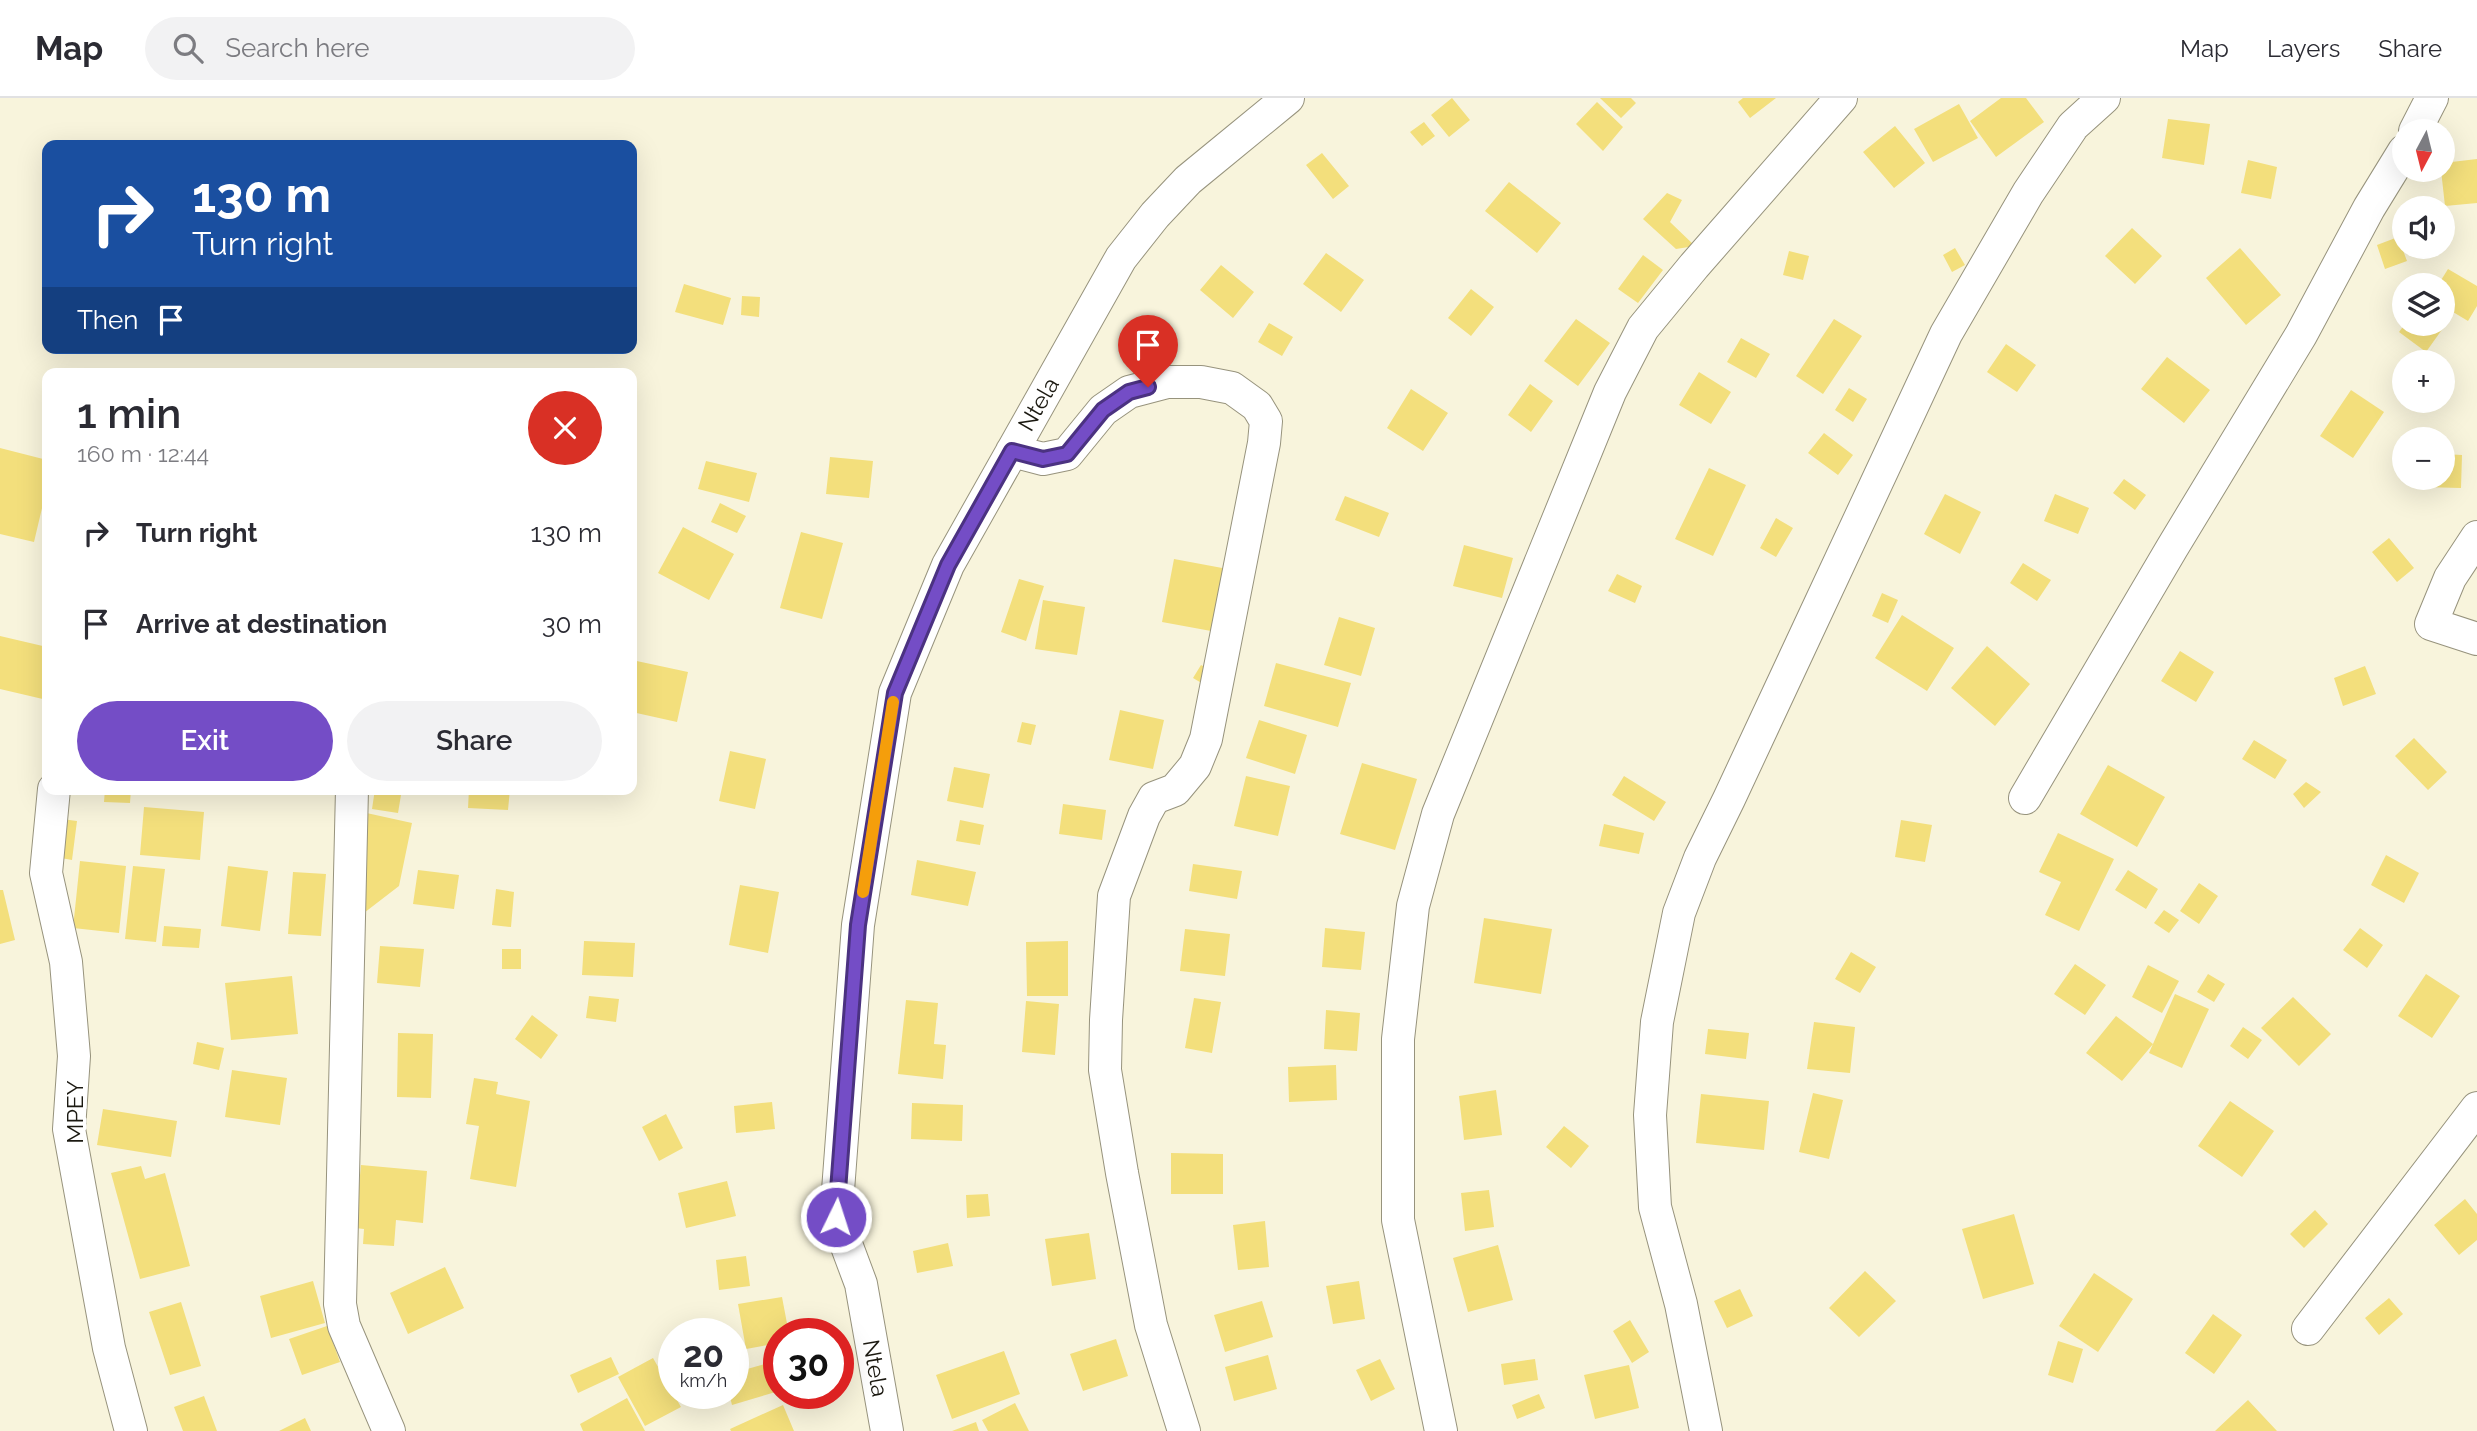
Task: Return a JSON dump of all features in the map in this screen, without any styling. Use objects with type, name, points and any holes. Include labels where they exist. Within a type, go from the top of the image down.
[{"type":"street","name":"Ntela","points":[[887,1431],[862,1284],[836,1217],[858,925],[895,693],[948,565],[1121,258],[1155,215],[1188,180],[1288,98]]},
{"type":"street","points":[[1441,1431],[1398,1220],[1398,1039],[1413,906],[1438,814],[1609,392],[1643,328],[1841,98]]},
{"type":"street","points":[[1706,1431],[1681,1304],[1655,1207],[1650,1115],[1657,1022],[1679,913],[1699,858],[1735,787],[1946,334],[2036,182],[2073,126],[2104,98]]},
{"type":"street","points":[[2421,119],[2432,98]]},
{"type":"street","points":[[2025,798],[2301,335],[2392,170]]},
{"type":"street","points":[[1012,451],[1043,459],[1067,454],[1103,410],[1129,392],[1167,382],[1201,382],[1232,388],[1257,406],[1266,421],[1264,443],[1206,739],[1195,766],[1175,790],[1154,798],[1144,816],[1114,896],[1108,967],[1105,1070],[1109,1095],[1151,1325],[1184,1431]]},
{"type":"street","points":[[2477,537],[2450,579],[2431,624],[2477,639]]},
{"type":"street","name":"MPEY","points":[[53,795],[46,873],[66,962],[74,1056],[69,1129],[109,1348],[131,1431]]},
{"type":"street","points":[[352,795],[340,1304],[344,1326],[389,1431]]},
{"type":"street","points":[[2308,1329],[2477,1108]]},
{"type":"building","points":[[1452,98],[1470,120],[1449,137],[1431,115]]},
{"type":"building","points":[[1600,98],[1631,98],[1636,103],[1621,118]]},
{"type":"building","points":[[1743,98],[1776,98],[1750,118],[1738,102]]},
{"type":"building","points":[[2001,98],[2026,98],[2044,122],[1996,157],[1970,121]]},
{"type":"building","points":[[1597,102],[1623,127],[1603,151],[1576,124]]},
{"type":"building","points":[[1959,104],[1978,138],[1933,162],[1914,129]]},
{"type":"building","points":[[2168,119],[2210,124],[2204,165],[2162,158]]},
{"type":"building","points":[[1424,122],[1435,136],[1422,146],[1410,132]]},
{"type":"building","points":[[1895,126],[1925,163],[1894,188],[1863,152]]},
{"type":"building","points":[[1322,153],[1349,186],[1333,199],[1306,165]]},
{"type":"building","points":[[2477,159],[2477,203],[2455,205],[2455,196],[2444,196],[2442,182],[2455,182],[2455,162]]},
{"type":"building","points":[[2248,160],[2277,167],[2271,199],[2241,193]]},
{"type":"building","points":[[1509,182],[1561,223],[1537,253],[1485,211]]},
{"type":"building","points":[[1667,193],[1682,200],[1670,222],[1695,246],[1676,249],[1643,219]]},
{"type":"building","points":[[2132,228],[2162,256],[2135,284],[2105,256]]},
{"type":"building","points":[[2392,239],[2392,259],[2407,261],[2385,269],[2377,245]]},
{"type":"building","points":[[1955,248],[1965,265],[1952,272],[1943,255]]},
{"type":"building","points":[[2240,248],[2281,295],[2246,325],[2206,278]]},
{"type":"building","points":[[1789,251],[1809,256],[1803,280],[1783,275]]},
{"type":"building","points":[[1326,253],[1364,280],[1341,312],[1303,284]]},
{"type":"building","points":[[1643,255],[1663,270],[1638,303],[1618,289]]},
{"type":"building","points":[[1221,265],[1254,292],[1233,318],[1200,290]]},
{"type":"building","points":[[2455,273],[2477,286],[2477,306],[2468,321],[2455,313]]},
{"type":"building","points":[[684,284],[731,298],[723,325],[675,312]]},
{"type":"building","points":[[1471,289],[1494,307],[1471,336],[1448,318]]},
{"type":"building","points":[[742,296],[760,297],[759,317],[741,315]]},
{"type":"building","points":[[1576,319],[1610,343],[1578,386],[1544,361]]},
{"type":"building","points":[[1834,319],[1862,336],[1823,394],[1796,376]]},
{"type":"building","points":[[1269,323],[1293,337],[1282,356],[1258,342]]},
{"type":"building","points":[[2404,336],[2437,336],[2427,350],[2423,350]]},
{"type":"building","points":[[1741,338],[1770,354],[1756,378],[1727,362]]},
{"type":"building","points":[[2006,344],[2036,365],[2017,392],[1987,372]]},
{"type":"building","points":[[2167,357],[2210,390],[2184,423],[2141,389]]},
{"type":"building","points":[[1699,372],[1731,392],[1711,424],[1679,405]]},
{"type":"building","points":[[1530,384],[1553,401],[1531,432],[1508,415]]},
{"type":"building","points":[[1849,388],[1867,399],[1853,422],[1835,410]]},
{"type":"building","points":[[1411,389],[1448,413],[1423,451],[1387,428]]},
{"type":"building","points":[[2351,390],[2384,412],[2353,458],[2320,436]]},
{"type":"building","points":[[1824,433],[1853,455],[1838,475],[1808,453]]},
{"type":"building","points":[[0,448],[42,459],[42,508],[34,542],[0,534]]},
{"type":"building","points":[[2455,455],[2462,455],[2461,488],[2455,488]]},
{"type":"building","points":[[830,457],[873,461],[869,498],[826,494]]},
{"type":"building","points":[[706,461],[757,473],[749,502],[698,489]]},
{"type":"building","points":[[1709,468],[1746,485],[1713,556],[1675,539]]},
{"type":"building","points":[[2124,479],[2146,495],[2135,510],[2113,493]]},
{"type":"building","points":[[1945,494],[1981,512],[1960,554],[1924,534]]},
{"type":"building","points":[[2055,494],[2089,508],[2078,534],[2044,521]]},
{"type":"building","points":[[1345,496],[1389,513],[1379,537],[1335,520]]},
{"type":"building","points":[[720,503],[746,516],[737,533],[711,522]]},
{"type":"building","points":[[1776,518],[1793,528],[1776,557],[1760,548]]},
{"type":"building","points":[[683,527],[734,554],[709,600],[658,573]]},
{"type":"building","points":[[801,532],[843,543],[822,619],[780,608]]},
{"type":"building","points":[[2389,538],[2414,568],[2397,582],[2372,552]]},
{"type":"building","points":[[1464,545],[1513,558],[1502,598],[1453,586]]},
{"type":"building","points":[[1174,559],[1233,570],[1222,633],[1162,622]]},
{"type":"building","points":[[2023,563],[2051,580],[2037,601],[2010,583]]},
{"type":"building","points":[[1617,574],[1642,586],[1635,603],[1608,591]]},
{"type":"building","points":[[1019,579],[1044,586],[1026,641],[1001,632]]},
{"type":"building","points":[[1882,593],[1898,600],[1888,623],[1872,616]]},
{"type":"building","points":[[1043,600],[1085,607],[1077,655],[1035,649]]},
{"type":"building","points":[[1902,615],[1954,648],[1927,691],[1875,658]]},
{"type":"building","points":[[1339,617],[1375,628],[1361,676],[1324,665]]},
{"type":"building","points":[[0,636],[42,646],[42,699],[0,689]]},
{"type":"building","points":[[1987,646],[2030,684],[1995,726],[1951,688]]},
{"type":"building","points":[[2180,651],[2214,672],[2196,702],[2161,681]]},
{"type":"building","points":[[637,661],[688,672],[677,722],[637,713]]},
{"type":"building","points":[[1276,663],[1351,683],[1338,727],[1264,706]]},
{"type":"building","points":[[1201,665],[1218,674],[1210,688],[1193,678]]},
{"type":"building","points":[[2365,666],[2376,694],[2343,706],[2334,678]]},
{"type":"building","points":[[1120,710],[1164,720],[1153,769],[1109,760]]},
{"type":"building","points":[[1259,720],[1307,735],[1295,774],[1246,758]]},
{"type":"building","points":[[1022,722],[1036,725],[1031,745],[1017,742]]},
{"type":"building","points":[[2414,738],[2447,772],[2428,790],[2395,756]]},
{"type":"building","points":[[2254,740],[2287,760],[2275,779],[2242,759]]},
{"type":"building","points":[[730,751],[766,759],[755,809],[719,801]]},
{"type":"building","points":[[1362,763],[1417,779],[1395,850],[1340,834]]},
{"type":"building","points":[[2108,765],[2165,797],[2137,847],[2080,814]]},
{"type":"building","points":[[954,767],[990,774],[983,808],[947,801]]},
{"type":"building","points":[[1246,776],[1290,786],[1278,836],[1234,826]]},
{"type":"building","points":[[1624,776],[1666,802],[1654,821],[1612,795]]},
{"type":"building","points":[[2306,782],[2321,792],[2304,808],[2293,794]]},
{"type":"building","points":[[105,795],[131,795],[130,803],[104,802]]},
{"type":"building","points":[[374,795],[401,795],[398,813],[372,809]]},
{"type":"building","points":[[469,795],[509,795],[508,810],[468,808]]},
{"type":"building","points":[[1063,804],[1106,810],[1102,840],[1059,834]]},
{"type":"building","points":[[144,807],[204,812],[200,860],[140,855]]},
{"type":"building","points":[[362,812],[412,823],[399,886],[360,916]]},
{"type":"building","points":[[54,818],[77,821],[72,860],[50,856]]},
{"type":"building","points":[[960,820],[984,825],[980,845],[956,841]]},
{"type":"building","points":[[1901,820],[1932,825],[1925,862],[1895,857]]},
{"type":"building","points":[[1604,824],[1644,833],[1639,854],[1599,846]]},
{"type":"building","points":[[2058,833],[2114,859],[2079,931],[2045,915],[2061,882],[2039,872]]},
{"type":"building","points":[[2386,855],[2419,873],[2404,903],[2371,885]]},
{"type":"building","points":[[917,860],[976,872],[968,906],[911,895]]},
{"type":"building","points":[[80,861],[126,866],[119,933],[73,928]]},
{"type":"building","points":[[1193,864],[1242,871],[1237,899],[1189,891]]},
{"type":"building","points":[[133,866],[165,869],[156,942],[125,939]]},
{"type":"building","points":[[228,866],[268,871],[260,931],[221,926]]},
{"type":"building","points":[[418,870],[459,875],[454,909],[413,904]]},
{"type":"building","points":[[2128,870],[2158,889],[2146,909],[2115,890]]},
{"type":"building","points":[[293,872],[326,874],[321,936],[288,934]]},
{"type":"building","points":[[2199,883],[2218,896],[2199,924],[2180,911]]},
{"type":"building","points":[[740,885],[779,892],[768,953],[729,945]]},
{"type":"building","points":[[496,889],[514,892],[511,927],[492,925]]},
{"type":"building","points":[[0,890],[3,890],[15,940],[0,944]]},
{"type":"building","points":[[2164,910],[2179,920],[2169,933],[2154,923]]},
{"type":"building","points":[[1484,918],[1552,929],[1541,994],[1474,983]]},
{"type":"building","points":[[164,926],[201,929],[199,948],[162,946]]},
{"type":"building","points":[[1325,928],[1365,932],[1361,970],[1322,967]]},
{"type":"building","points":[[2360,928],[2383,945],[2367,968],[2343,950]]},
{"type":"building","points":[[1185,929],[1230,934],[1225,976],[1180,971]]},
{"type":"building","points":[[584,941],[635,943],[633,977],[582,975]]},
{"type":"building","points":[[1068,941],[1068,996],[1027,996],[1026,942]]},
{"type":"building","points":[[380,946],[424,949],[420,987],[377,983]]},
{"type":"building","points":[[502,949],[521,949],[521,969],[502,969]]},
{"type":"building","points":[[1851,952],[1876,967],[1860,993],[1835,979]]},
{"type":"building","points":[[2075,964],[2106,985],[2085,1015],[2054,994]]},
{"type":"building","points":[[2148,965],[2179,981],[2162,1013],[2132,997]]},
{"type":"building","points":[[2208,974],[2225,984],[2214,1002],[2197,992]]},
{"type":"building","points":[[2426,974],[2460,996],[2432,1038],[2398,1016]]},
{"type":"building","points":[[292,976],[298,1034],[231,1040],[225,983]]},
{"type":"building","points":[[2175,994],[2209,1009],[2182,1068],[2149,1053]]},
{"type":"building","points":[[589,996],[619,999],[616,1022],[586,1018]]},
{"type":"building","points":[[2293,997],[2331,1034],[2299,1066],[2261,1028]]},
{"type":"building","points":[[1194,998],[1221,1002],[1212,1053],[1185,1048]]},
{"type":"building","points":[[906,1000],[938,1003],[934,1044],[946,1045],[943,1079],[898,1074]]},
{"type":"building","points":[[1026,1001],[1059,1004],[1055,1055],[1022,1052]]},
{"type":"building","points":[[1326,1010],[1360,1013],[1357,1051],[1324,1049]]},
{"type":"building","points":[[532,1015],[558,1035],[541,1059],[515,1039]]},
{"type":"building","points":[[2116,1016],[2153,1044],[2122,1081],[2086,1053]]},
{"type":"building","points":[[1814,1022],[1855,1027],[1850,1073],[1807,1069]]},
{"type":"building","points":[[2243,1027],[2262,1040],[2248,1059],[2230,1046]]},
{"type":"building","points":[[1708,1029],[1749,1033],[1746,1059],[1705,1054]]},
{"type":"building","points":[[398,1033],[433,1034],[431,1098],[397,1097]]},
{"type":"building","points":[[197,1042],[224,1048],[219,1070],[193,1064]]},
{"type":"building","points":[[1336,1065],[1337,1100],[1289,1102],[1288,1067]]},
{"type":"building","points":[[232,1070],[287,1078],[280,1125],[225,1117]]},
{"type":"building","points":[[474,1078],[498,1082],[496,1094],[530,1101],[516,1187],[470,1179],[479,1126],[466,1124]]},
{"type":"building","points":[[1496,1090],[1502,1135],[1464,1140],[1459,1096]]},
{"type":"building","points":[[1813,1093],[1843,1100],[1829,1159],[1799,1152]]},
{"type":"building","points":[[1701,1094],[1769,1101],[1764,1150],[1696,1143]]},
{"type":"building","points":[[2230,1101],[2274,1131],[2242,1177],[2198,1146]]},
{"type":"building","points":[[772,1102],[775,1129],[736,1133],[734,1106]]},
{"type":"building","points":[[912,1103],[963,1105],[962,1141],[911,1139]]},
{"type":"building","points":[[103,1109],[177,1121],[171,1157],[97,1145]]},
{"type":"building","points":[[666,1114],[683,1148],[659,1161],[642,1127]]},
{"type":"building","points":[[1564,1126],[1589,1146],[1571,1168],[1546,1147]]},
{"type":"building","points":[[1171,1153],[1223,1154],[1223,1194],[1171,1194]]},
{"type":"building","points":[[361,1165],[427,1171],[423,1223],[396,1220],[394,1246],[363,1244],[364,1229],[355,1228]]},
{"type":"building","points":[[141,1166],[145,1179],[165,1173],[190,1266],[140,1279],[111,1173]]},
{"type":"building","points":[[727,1181],[736,1216],[686,1228],[678,1193]]},
{"type":"building","points":[[1489,1190],[1494,1227],[1465,1231],[1461,1193]]},
{"type":"building","points":[[988,1194],[990,1216],[967,1218],[966,1195]]},
{"type":"building","points":[[2465,1199],[2477,1214],[2477,1240],[2459,1255],[2434,1225]]},
{"type":"building","points":[[2315,1210],[2328,1224],[2304,1248],[2290,1234]]},
{"type":"building","points":[[2014,1214],[2034,1284],[1983,1299],[1962,1229]]},
{"type":"building","points":[[1265,1221],[1269,1267],[1238,1270],[1233,1225]]},
{"type":"building","points":[[1089,1233],[1096,1279],[1052,1286],[1045,1239]]},
{"type":"building","points":[[948,1243],[953,1266],[917,1273],[913,1251]]},
{"type":"building","points":[[1498,1245],[1513,1300],[1468,1312],[1453,1258]]},
{"type":"building","points":[[746,1256],[750,1286],[719,1290],[716,1260]]},
{"type":"building","points":[[445,1267],[464,1308],[408,1334],[390,1293]]},
{"type":"building","points":[[1865,1271],[1896,1301],[1859,1337],[1829,1308]]},
{"type":"building","points":[[2094,1273],[2133,1299],[2098,1352],[2059,1326]]},
{"type":"building","points":[[313,1281],[325,1323],[271,1338],[260,1296]]},
{"type":"building","points":[[1359,1281],[1365,1319],[1333,1324],[1326,1286]]},
{"type":"building","points":[[1740,1289],[1753,1316],[1727,1328],[1714,1301]]},
{"type":"building","points":[[782,1297],[786,1318],[763,1318],[763,1346],[749,1348],[749,1318],[740,1318],[738,1304]]},
{"type":"building","points":[[2389,1298],[2403,1314],[2379,1335],[2365,1318]]},
{"type":"building","points":[[1262,1301],[1273,1337],[1225,1352],[1214,1315]]},
{"type":"building","points":[[181,1302],[201,1366],[170,1375],[149,1312]]},
{"type":"building","points":[[2213,1314],[2242,1335],[2214,1374],[2185,1353]]},
{"type":"building","points":[[1630,1320],[1649,1352],[1632,1363],[1613,1331]]},
{"type":"building","points":[[327,1326],[340,1362],[302,1375],[289,1339]]},
{"type":"building","points":[[1116,1339],[1128,1376],[1083,1391],[1070,1354]]},
{"type":"building","points":[[2058,1341],[2083,1349],[2073,1383],[2048,1375]]},
{"type":"building","points":[[1004,1351],[1020,1394],[952,1419],[936,1375]]},
{"type":"building","points":[[1268,1355],[1277,1389],[1234,1401],[1225,1367]]},
{"type":"building","points":[[611,1357],[619,1374],[578,1393],[570,1375]]},
{"type":"building","points":[[653,1358],[658,1367],[658,1409],[677,1409],[645,1426],[618,1377]]},
{"type":"building","points":[[1380,1359],[1395,1389],[1371,1401],[1356,1370]]},
{"type":"building","points":[[1535,1359],[1538,1380],[1504,1385],[1501,1364]]},
{"type":"building","points":[[763,1364],[763,1396],[749,1400],[749,1368]]},
{"type":"building","points":[[1629,1365],[1639,1408],[1595,1419],[1584,1375]]},
{"type":"building","points":[[1539,1394],[1545,1408],[1517,1419],[1512,1405]]},
{"type":"building","points":[[204,1396],[217,1431],[183,1431],[174,1407]]},
{"type":"building","points":[[627,1398],[645,1431],[583,1431],[580,1424]]},
{"type":"building","points":[[2248,1400],[2277,1431],[2215,1431]]},
{"type":"building","points":[[1015,1403],[1029,1431],[988,1431],[982,1420]]},
{"type":"building","points":[[774,1409],[785,1409],[794,1431],[731,1431],[730,1429]]},
{"type":"building","points":[[305,1418],[311,1431],[279,1431]]},
{"type":"building","points":[[976,1422],[979,1431],[952,1431]]},
{"type":"slow traffic","points":[[863,892],[893,702]]},
{"type":"route","points":[[836,1217],[858,925],[895,693],[948,565],[1012,451],[1043,459],[1067,454],[1103,410],[1129,392],[1148,387]]}]
